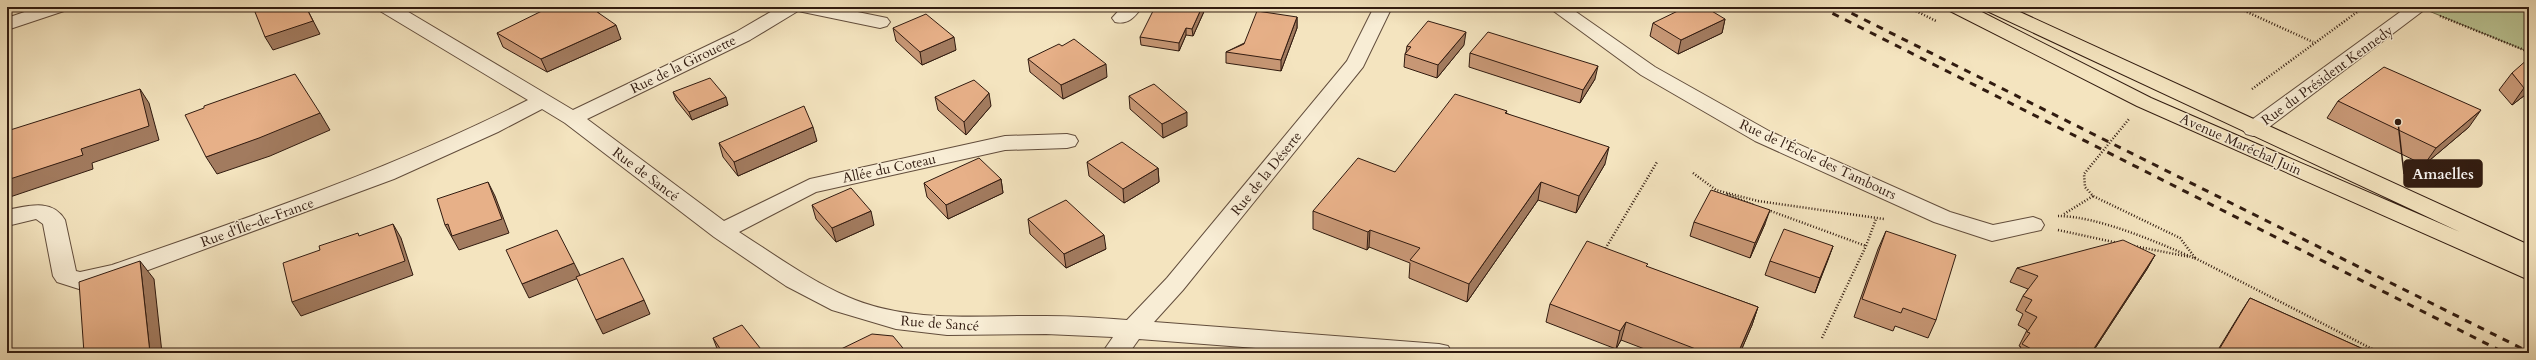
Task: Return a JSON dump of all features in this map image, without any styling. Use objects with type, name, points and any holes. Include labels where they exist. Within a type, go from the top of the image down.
[{"type":"main road","name":"Avenue Maréchal Juin","points":[[1957,7],[2144,102],[2529,272]]},
{"type":"main road","name":"Avenue Maréchal Juin","points":[[1994,7],[2253,129],[2529,255]]},
{"type":"street","points":[[7,24],[57,7]]},
{"type":"street","name":"Rue de Sancé","points":[[387,7],[572,118],[722,231],[794,280],[841,304],[896,320],[947,326],[1046,325],[1133,329],[1439,353]]},
{"type":"street","name":"Rue de la Girouette","points":[[572,118],[743,36],[792,7]]},
{"type":"street","points":[[804,7],[880,22]]},
{"type":"street","name":"Rue de la Déserte","points":[[1115,353],[1133,329],[1175,284],[1356,63],[1383,7]]},
{"type":"street","name":"Rue de l'École des Tambours","points":[[1557,7],[1648,71],[1762,136],[1942,217],[1992,233],[2033,225]]},
{"type":"street","name":"Rue du Président Kennedy","points":[[2253,129],[2419,7]]},
{"type":"street","name":"Rue d'Île-de-France","points":[[7,218],[39,211],[54,220],[65,276],[79,281],[116,273],[419,161],[501,123],[542,101]]},
{"type":"street","name":"Allée du Coteau","points":[[722,231],[810,186],[1005,143],[1067,141]]},
{"type":"path","points":[[2236,7],[2313,42]]},
{"type":"path","points":[[2350,7],[2359,11]]},
{"type":"path","points":[[2252,89],[2313,42],[2364,7]]},
{"type":"path","points":[[2419,7],[2529,52]]},
{"type":"path","points":[[2131,116],[2084,174],[2086,186],[2093,196],[2180,238],[2196,259]]},
{"type":"path","points":[[1602,253],[1629,212],[1657,162]]},
{"type":"path","points":[[1693,173],[1716,190],[1756,205]]},
{"type":"path","points":[[1716,190],[1758,201],[1876,219],[1891,219]]},
{"type":"path","points":[[2033,225],[2064,214],[2093,196]]},
{"type":"path","points":[[1764,208],[1866,246]]},
{"type":"path","points":[[2064,214],[2196,259],[2380,353]]},
{"type":"path","points":[[1822,338],[1866,246],[1876,219]]},
{"type":"path","points":[[2033,225],[2120,243]]},
{"type":"path","points":[[2128,245],[2196,259]]},
{"type":"green space","points":[[2419,7],[2529,7],[2529,52]]},
{"type":"building","points":[[253,7],[306,7],[313,21],[265,37]]},
{"type":"building","points":[[550,7],[590,7],[616,25],[541,59],[497,33]]},
{"type":"building","points":[[1155,7],[1202,7],[1192,29],[1186,28],[1179,43],[1140,37]]},
{"type":"building","points":[[1686,7],[1705,7],[1725,19],[1681,40],[1653,23]]},
{"type":"building","points":[[1257,11],[1297,17],[1281,60],[1226,52],[1244,44]]},
{"type":"building","points":[[926,14],[954,37],[920,52],[893,28]]},
{"type":"building","points":[[1428,21],[1466,32],[1438,65],[1405,54],[1411,47],[1407,46]]},
{"type":"building","points":[[1488,32],[1598,66],[1583,90],[1470,53]]},
{"type":"building","points":[[1074,39],[1106,64],[1061,85],[1028,59],[1059,44],[1062,46]]},
{"type":"building","points":[[2529,58],[2529,84],[2524,88],[2512,73]]},
{"type":"building","points":[[2384,67],[2481,110],[2436,148],[2338,101]]},
{"type":"building","points":[[295,74],[320,113],[259,138],[206,157],[185,115],[204,108],[204,106]]},
{"type":"building","points":[[710,78],[726,97],[689,112],[673,92]]},
{"type":"building","points":[[974,80],[989,93],[964,122],[935,97]]},
{"type":"building","points":[[1154,84],[1187,112],[1162,124],[1129,96]]},
{"type":"building","points":[[140,89],[149,126],[81,149],[83,155],[7,180],[7,131]]},
{"type":"building","points":[[1455,94],[1507,111],[1505,113],[1609,147],[1579,196],[1541,182],[1469,284],[1410,260],[1420,248],[1370,230],[1368,232],[1313,211],[1358,158],[1395,172]]},
{"type":"building","points":[[804,106],[813,127],[734,162],[719,143]]},
{"type":"building","points":[[1122,142],[1158,168],[1123,189],[1087,162]]},
{"type":"building","points":[[979,158],[1001,179],[946,205],[924,183]]},
{"type":"building","points":[[488,182],[502,219],[452,236],[448,224],[445,225],[437,199]]},
{"type":"building","points":[[851,188],[871,211],[832,228],[812,205]]},
{"type":"building","points":[[1711,190],[1770,210],[1755,243],[1694,222]]},
{"type":"building","points":[[1066,200],[1104,235],[1064,254],[1028,219]]},
{"type":"building","points":[[393,224],[405,261],[292,302],[283,263],[320,250],[319,246],[358,233],[359,236]]},
{"type":"building","points":[[1784,229],[1833,246],[1820,278],[1770,261]]},
{"type":"building","points":[[557,230],[574,263],[522,284],[506,250]]},
{"type":"building","points":[[1886,231],[1956,255],[1936,320],[1903,308],[1901,313],[1862,299]]},
{"type":"building","points":[[2123,240],[2155,255],[2091,353],[2039,353],[2022,344],[2030,333],[2027,332],[2037,317],[2025,311],[2032,300],[2023,296],[2038,276],[2017,268]]},
{"type":"building","points":[[1587,241],[1648,264],[1646,266],[1758,307],[1738,353],[1706,353],[1626,322],[1620,331],[1550,304]]},
{"type":"building","points":[[623,258],[644,300],[596,320],[576,277]]},
{"type":"building","points":[[140,261],[150,353],[84,353],[79,282]]},
{"type":"building","points":[[2250,298],[2372,353],[2217,353]]},
{"type":"building","points":[[742,325],[764,353],[723,353],[713,338]]},
{"type":"building","points":[[872,334],[893,336],[907,353],[839,353],[837,351]]},
{"type":"railway","points":[[1820,7],[2505,353]]},
{"type":"railway","points":[[1839,7],[2529,352]]},
{"type":"place","name":"Amaelles","points":[[2398,122]]}]
